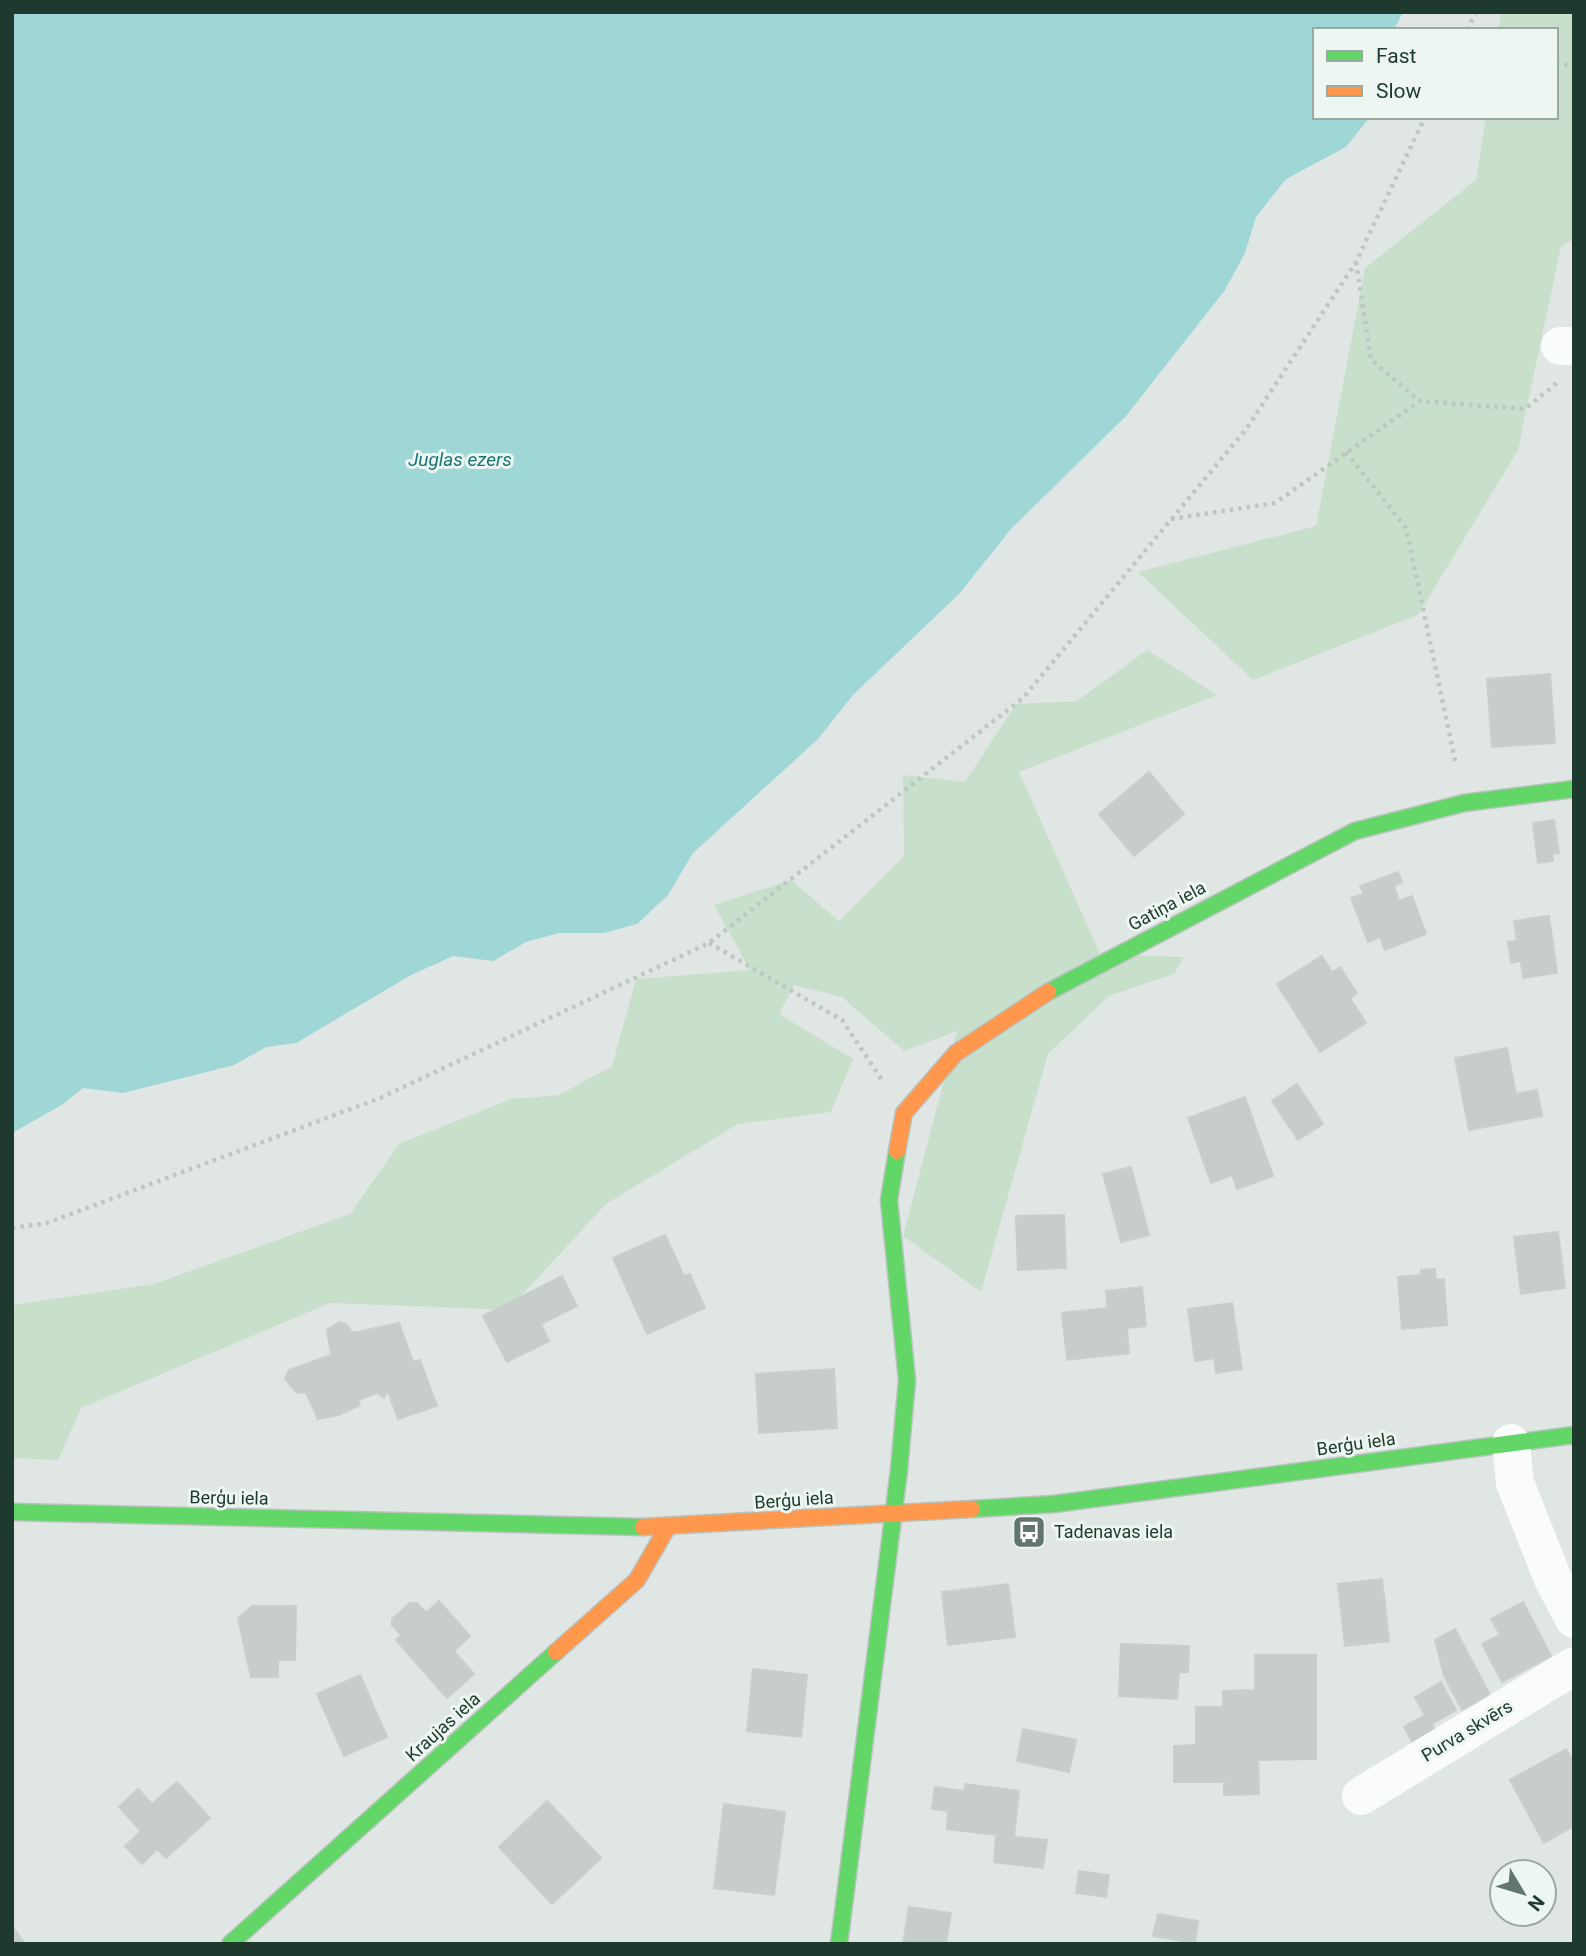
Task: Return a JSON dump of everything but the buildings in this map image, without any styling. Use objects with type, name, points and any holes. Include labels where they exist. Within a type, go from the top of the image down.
[{"type":"street","name":"Gatiņa iela","points":[[904,1112],[956,1053],[1032,1001],[1355,831],[1464,803],[1574,789]]},
{"type":"street","points":[[839,1944],[891,1513],[899,1470],[907,1380],[889,1200],[904,1112]]},
{"type":"street","name":"Berģu iela","points":[[12,1512],[667,1528],[1054,1504],[1574,1435]]},
{"type":"street","points":[[1511,1443],[1515,1483],[1553,1579],[1574,1619]]},
{"type":"street","name":"Kraujas iela","points":[[230,1944],[637,1580],[667,1528]]},
{"type":"street","name":"Purva skvērs","points":[[1361,1796],[1574,1666]]},
{"type":"path","points":[[12,1228],[47,1223],[380,1098],[709,943],[1023,698],[1247,428],[1356,262],[1424,119]]},
{"type":"path","points":[[1356,262],[1371,360],[1420,401],[1525,409],[1566,357]]},
{"type":"path","points":[[1171,519],[1275,503],[1420,401]]},
{"type":"path","points":[[1346,453],[1406,528],[1464,803]]},
{"type":"path","points":[[709,943],[842,1020],[904,1112]]},
{"type":"green space","points":[[1574,12],[1574,239],[1561,246],[1518,450],[1418,615],[1253,680],[1138,572],[1316,526],[1365,268],[1476,180],[1486,119],[1558,119],[1558,28],[1498,28],[1501,13]]},
{"type":"green space","points":[[1147,650],[1217,695],[1019,772],[1100,954],[1184,957],[1174,974],[1109,996],[1048,1054],[981,1292],[903,1236],[957,1031],[904,1051],[842,997],[794,985],[779,1014],[853,1059],[831,1112],[738,1124],[606,1204],[508,1310],[330,1303],[81,1408],[58,1460],[12,1458],[12,1305],[154,1284],[350,1214],[399,1144],[511,1099],[559,1095],[612,1066],[636,979],[750,970],[714,905],[791,880],[839,921],[904,856],[903,775],[965,782],[1016,704],[1077,701]]},
{"type":"water","name":"Juglas ezers","points":[[12,12],[1403,12],[1395,28],[1313,28],[1313,119],[1368,119],[1346,147],[1286,179],[1256,217],[1245,253],[1225,290],[1126,416],[1011,529],[959,594],[853,695],[818,739],[693,853],[668,895],[637,924],[604,933],[559,933],[526,942],[493,961],[453,956],[411,975],[296,1043],[266,1047],[234,1065],[123,1093],[83,1088],[60,1106],[12,1133]]},
{"type":"traffic: fast","points":[[1048,992],[1355,831],[1464,803],[1574,789]]},
{"type":"traffic: fast","points":[[839,1944],[899,1470],[907,1380],[889,1200],[897,1151]]},
{"type":"traffic: fast","points":[[972,1509],[1054,1504],[1574,1435]]},
{"type":"traffic: fast","points":[[12,1512],[643,1527]]},
{"type":"traffic: fast","points":[[230,1944],[556,1652]]},
{"type":"traffic: slow","points":[[897,1151],[904,1113],[956,1053],[1048,992]]},
{"type":"traffic: slow","points":[[643,1527],[972,1509]]},
{"type":"traffic: slow","points":[[556,1652],[637,1580],[667,1528]]},
{"type":"place","name":"Tadenavas iela","points":[[1029,1532]]}]
